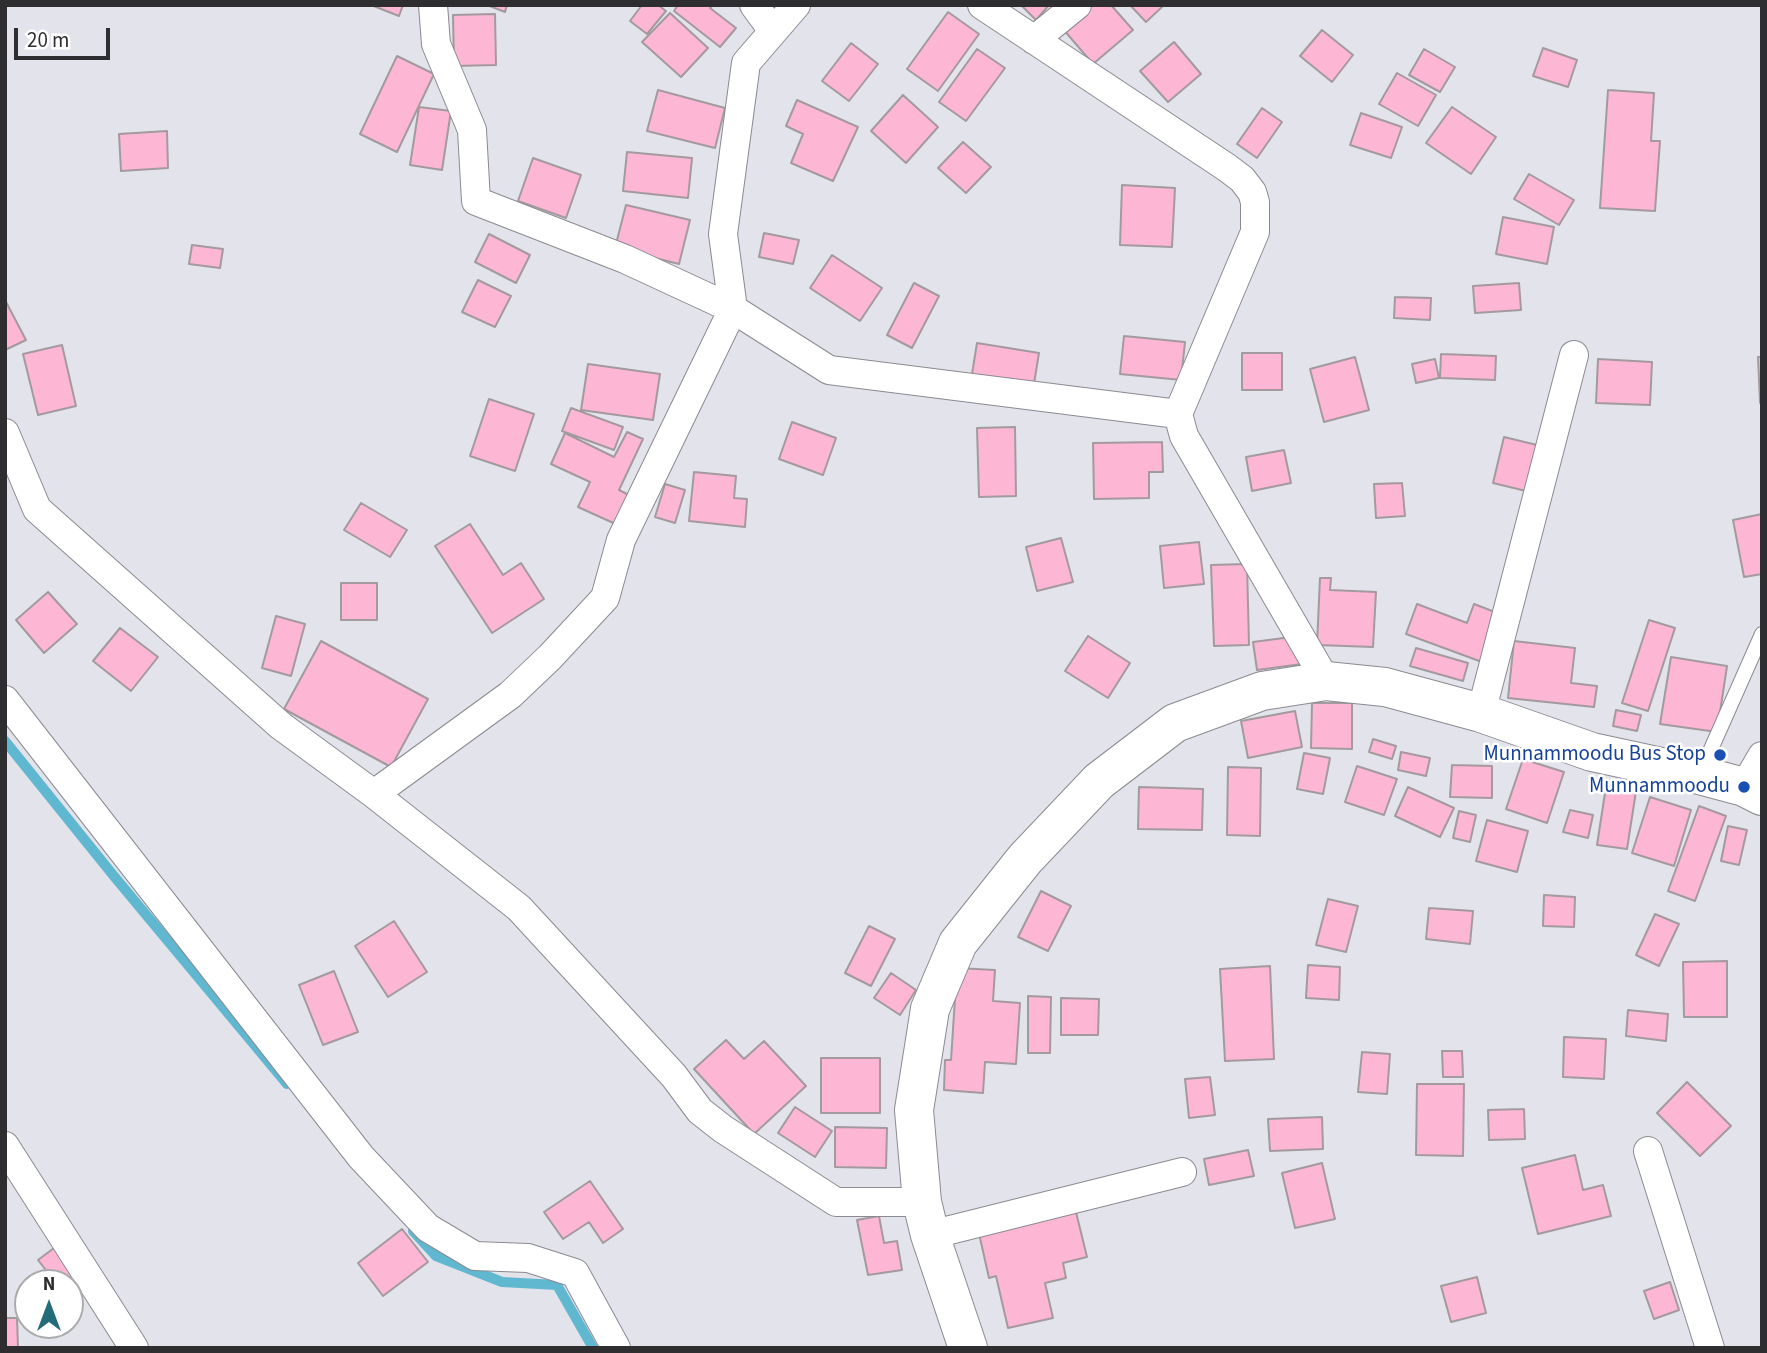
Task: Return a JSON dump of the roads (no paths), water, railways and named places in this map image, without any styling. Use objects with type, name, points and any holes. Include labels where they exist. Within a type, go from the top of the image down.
[{"type":"main road","points":[[968,1348],[926,1218],[914,1110],[930,1009],[958,943],[1025,859],[1099,781],[1175,723],[1262,691],[1326,681],[1385,687],[1481,713],[1592,752],[1699,775],[1756,780]]},
{"type":"street","points":[[433,5],[436,44],[472,130],[476,201],[625,259],[733,309],[829,370],[1178,414]]},
{"type":"street","points":[[754,5],[773,31]]},
{"type":"street","points":[[374,794],[510,695],[605,598],[621,540],[733,309],[723,234],[746,62],[796,5]]},
{"type":"street","points":[[982,5],[1242,178],[1252,192],[1255,202],[1255,232],[1178,414],[1184,436],[1326,681]]},
{"type":"street","points":[[1034,40],[1077,5]]},
{"type":"street","points":[[1481,713],[1574,355]]},
{"type":"street","points":[[5,433],[37,509],[281,726],[374,794],[519,908],[674,1076],[700,1111],[723,1129],[836,1202],[926,1218],[1182,1172]]},
{"type":"street","points":[[5,700],[361,1157],[418,1218],[428,1228],[475,1256],[528,1258],[575,1273],[616,1348]]},
{"type":"street","points":[[5,1146],[134,1348]]},
{"type":"street","points":[[1648,1152],[1710,1348]]},
{"type":"lane","points":[[1699,775],[1762,634]]},
{"type":"waterway","points":[[5,741],[287,1084]]},
{"type":"waterway","points":[[413,1231],[436,1256],[502,1282],[557,1285],[593,1348]]},
{"type":"place","name":"Munnammoodu Bus Stop","points":[[1720,755]]},
{"type":"place","name":"Munnammoodu","points":[[1744,787]]}]
